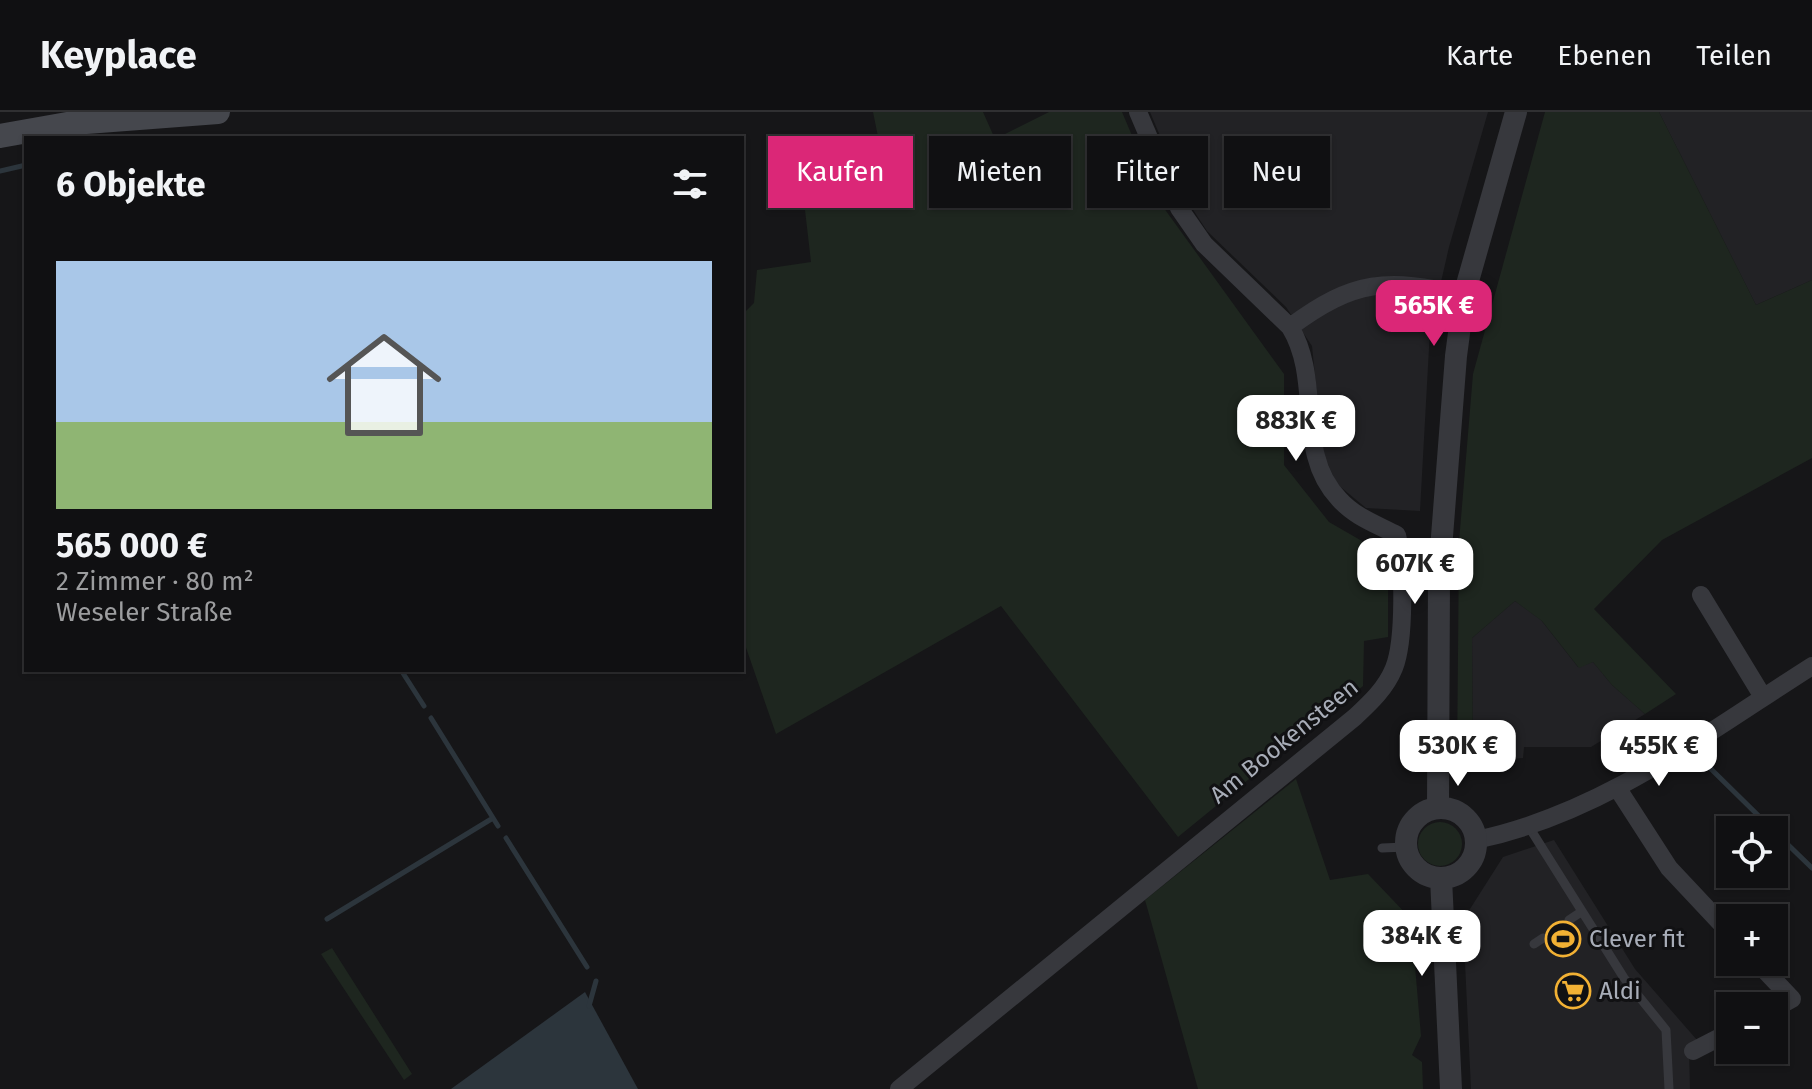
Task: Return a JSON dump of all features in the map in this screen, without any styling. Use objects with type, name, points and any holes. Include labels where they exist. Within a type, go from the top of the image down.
[{"type":"main road","points":[[0,136],[70,118],[218,112]]},
{"type":"street","name":"Am Bookensteen","points":[[899,1089],[1355,717],[1390,677],[1398,658],[1397,535],[1355,513],[1338,498],[1322,474],[1313,447],[1309,376],[1299,342],[1290,327],[1204,244],[1179,208],[1138,112]]},
{"type":"street","points":[[1438,808],[1439,575],[1446,457],[1464,295],[1516,112]]},
{"type":"street","points":[[1290,327],[1321,304],[1353,289],[1396,283],[1464,295]]},
{"type":"street","points":[[1701,595],[1763,697]]},
{"type":"street","points":[[1476,840],[1529,827],[1618,789],[1763,697],[1810,673]]},
{"type":"street","points":[[1618,789],[1669,868],[1716,918]]},
{"type":"street","points":[[1438,808],[1459,813],[1468,820],[1476,840],[1470,862],[1452,876],[1441,878],[1421,871],[1413,864],[1406,847],[1411,824],[1427,810],[1438,808]]},
{"type":"street","points":[[1441,878],[1451,1089]]},
{"type":"street","points":[[1770,976],[1785,992]]},
{"type":"street","points":[[1693,1051],[1716,1039]]},
{"type":"lane","points":[[1529,827],[1624,978],[1666,1030],[1669,1089]]},
{"type":"lane","points":[[1382,848],[1406,847]]},
{"type":"lane","points":[[1569,920],[1581,912]]},
{"type":"shaded area","points":[[873,112],[983,112],[994,136],[929,136],[929,208],[1071,208],[1071,136],[1001,136],[1049,112],[1122,112],[1132,136],[1087,136],[1087,208],[1164,208],[1284,374],[1284,465],[1329,522],[1388,556],[1388,637],[1364,641],[1363,686],[1178,837],[1001,606],[776,734],[744,642],[744,313],[754,303],[757,270],[811,262],[805,210],[913,208],[913,136],[878,136]]},
{"type":"shaded area","points":[[1150,112],[1488,112],[1449,247],[1430,330],[1420,511],[1366,508],[1337,484],[1323,454],[1312,346],[1286,307],[1207,231],[1192,208],[1208,208],[1208,136],[1160,136]]},
{"type":"shaded area","points":[[1545,112],[1659,112],[1756,305],[1812,280],[1812,458],[1662,540],[1594,609],[1676,694],[1645,714],[1612,685],[1593,662],[1579,668],[1542,621],[1515,601],[1472,638],[1473,762],[1457,763],[1459,542],[1473,374]]},
{"type":"shaded area","points":[[1659,112],[1812,112],[1812,280],[1756,305]]},
{"type":"shaded area","points":[[1515,601],[1541,620],[1578,667],[1593,662],[1612,685],[1645,714],[1591,747],[1524,747],[1523,758],[1473,762],[1472,638]]},
{"type":"shaded area","points":[[1296,779],[1330,880],[1368,874],[1411,919],[1421,1036],[1412,1055],[1422,1062],[1423,1089],[1198,1089],[1145,900]]},
{"type":"shaded area","points":[[1440,822],[1456,828],[1462,844],[1456,860],[1440,866],[1424,860],[1418,844],[1424,828]]},
{"type":"shaded area","points":[[1554,840],[1635,969],[1697,1040],[1689,1050],[1690,1089],[1471,1089],[1463,920],[1503,857]]},
{"type":"shaded area","points":[[332,948],[412,1074],[404,1080],[321,954]]},
{"type":"shaded area","points":[[585,992],[638,1089],[451,1089]]},
{"type":"waterway","points":[[0,171],[24,165]]},
{"type":"waterway","points":[[402,672],[424,706]]},
{"type":"waterway","points":[[431,718],[498,826]]},
{"type":"waterway","points":[[1709,767],[1759,816]]},
{"type":"waterway","points":[[327,919],[493,818]]},
{"type":"waterway","points":[[506,838],[587,967]]},
{"type":"waterway","points":[[1788,845],[1812,868]]},
{"type":"waterway","points":[[589,1006],[596,981]]},
{"type":"place","name":"Clever fit","points":[[1563,939]]},
{"type":"place","name":"Aldi","points":[[1573,991]]}]
